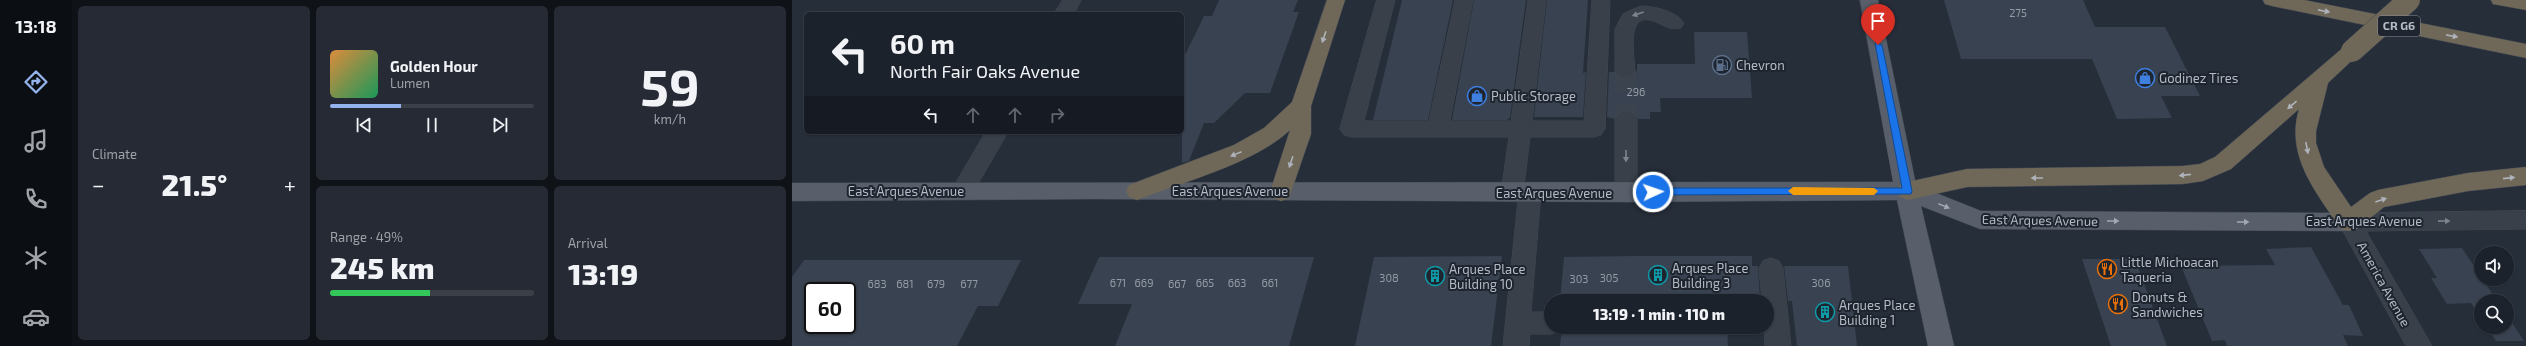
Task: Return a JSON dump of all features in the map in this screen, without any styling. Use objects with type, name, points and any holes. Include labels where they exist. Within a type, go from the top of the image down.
[{"type":"highway","points":[[1281,192],[1300,134],[1301,106],[1336,0]]},
{"type":"highway","name":"CR G6","points":[[2272,0],[2526,51]]},
{"type":"highway","points":[[1908,191],[1967,178],[2167,176],[2203,172],[2223,163],[2318,83],[2409,0]]},
{"type":"highway","points":[[2500,0],[2526,4]]},
{"type":"highway","points":[[2318,83],[2308,113],[2304,133],[2308,153],[2319,177],[2349,222],[2378,199],[2468,182],[2526,176]]},
{"type":"highway","points":[[1137,191],[1242,151],[1272,134],[1301,106]]},
{"type":"main road","points":[[1869,0],[1895,140],[1908,191],[1941,346]]},
{"type":"main road","name":"East Arques Avenue","points":[[792,192],[963,190],[1521,193],[1908,191],[1980,220],[2349,222]]},
{"type":"street","points":[[1065,12],[1072,0]]},
{"type":"street","points":[[1386,0],[1351,129],[1594,129],[1602,0]]},
{"type":"street","points":[[1438,129],[1464,0]]},
{"type":"street","points":[[1537,0],[1520,129],[1521,193],[1517,335],[1544,325]]},
{"type":"street","points":[[1625,71],[1626,25],[1632,16],[1645,12],[1658,13],[1674,23]]},
{"type":"street","points":[[1626,119],[1626,193]]},
{"type":"street","points":[[963,190],[996,134]]},
{"type":"street","name":"East Arques Avenue","points":[[2349,222],[2526,220]]},
{"type":"street","name":"America Avenue","points":[[2349,222],[2419,346]]},
{"type":"street","points":[[1771,268],[1771,294]]},
{"type":"street","points":[[1774,332],[1778,346]]},
{"type":"building","points":[[1219,0],[1298,0],[1293,12],[1299,12],[1270,93],[1245,93],[1214,123],[1204,123],[1189,161],[1182,163],[1182,134],[1184,134],[1184,57],[1204,16],[1212,16]]},
{"type":"building","points":[[1402,0],[1453,0],[1428,120],[1373,120]]},
{"type":"building","points":[[1474,0],[1526,0],[1510,117],[1507,120],[1452,120]]},
{"type":"building","points":[[1547,0],[1588,0],[1583,73],[1586,72],[1583,117],[1534,117]]},
{"type":"building","name":"Godinez Tires","points":[[1944,0],[2083,0],[2095,27],[2165,27],[2200,96],[2161,96],[2172,118],[2117,119],[2092,59],[1961,59]]},
{"type":"building","points":[[1694,32],[1747,32],[1752,98],[1660,98],[1661,112],[1650,112],[1650,119],[1638,119],[1634,112],[1626,110],[1618,112],[1614,119],[1607,117],[1609,72],[1614,72],[1618,77],[1625,79],[1633,77],[1637,71],[1637,64],[1695,64]]},
{"type":"building","points":[[2311,247],[2343,305],[2349,305],[2363,336],[2343,335],[2348,346],[2227,346],[2225,340],[2212,341],[2181,266],[2275,265],[2266,249]]},
{"type":"building","points":[[2462,248],[2474,266],[2474,286],[2487,286],[2492,294],[2474,294],[2474,308],[2471,303],[2447,304],[2431,278],[2437,278],[2419,249]]},
{"type":"building","points":[[1502,256],[1491,346],[1355,346],[1374,257]]},
{"type":"building","name":"Arques Place Building 3","points":[[1752,256],[1752,266],[1758,266],[1760,294],[1561,294],[1564,257]]},
{"type":"building","points":[[1099,257],[1314,257],[1289,346],[1115,346],[1132,304],[1078,304]]},
{"type":"building","points":[[2082,259],[2135,259],[2167,346],[2111,346]]},
{"type":"building","points":[[804,260],[1021,260],[998,306],[978,306],[957,346],[792,346],[792,277]]},
{"type":"building","name":"Arques Place Building 1","points":[[1784,266],[1848,266],[1857,346],[1797,346],[1792,301],[1788,301]]},
{"type":"building","points":[[2514,326],[2524,341],[2496,341],[2492,334],[2514,334]]},
{"type":"building","points":[[1561,334],[1727,334],[1728,346],[1560,346]]},
{"type":"tunnel","points":[[1625,71],[1626,119]]},
{"type":"slow traffic","points":[[1793,191],[1874,191]]},
{"type":"place","name":"Chevron","points":[[1722,65]]},
{"type":"place","name":"Godinez Tires","points":[[2145,78]]},
{"type":"place","name":"Public Storage","points":[[1477,96]]},
{"type":"place","name":"Little Michoacan Taqueria","points":[[2107,269]]},
{"type":"place","name":"Arques Place Building 3","points":[[1658,275]]},
{"type":"place","name":"Arques Place Building 10","points":[[1435,276]]},
{"type":"place","name":"Donuts & Sandwiches","points":[[2118,304]]},
{"type":"place","name":"Arques Place Building 1","points":[[1825,312]]},
{"type":"route","points":[[1653,192],[1908,191],[1895,140],[1878,45]]}]
